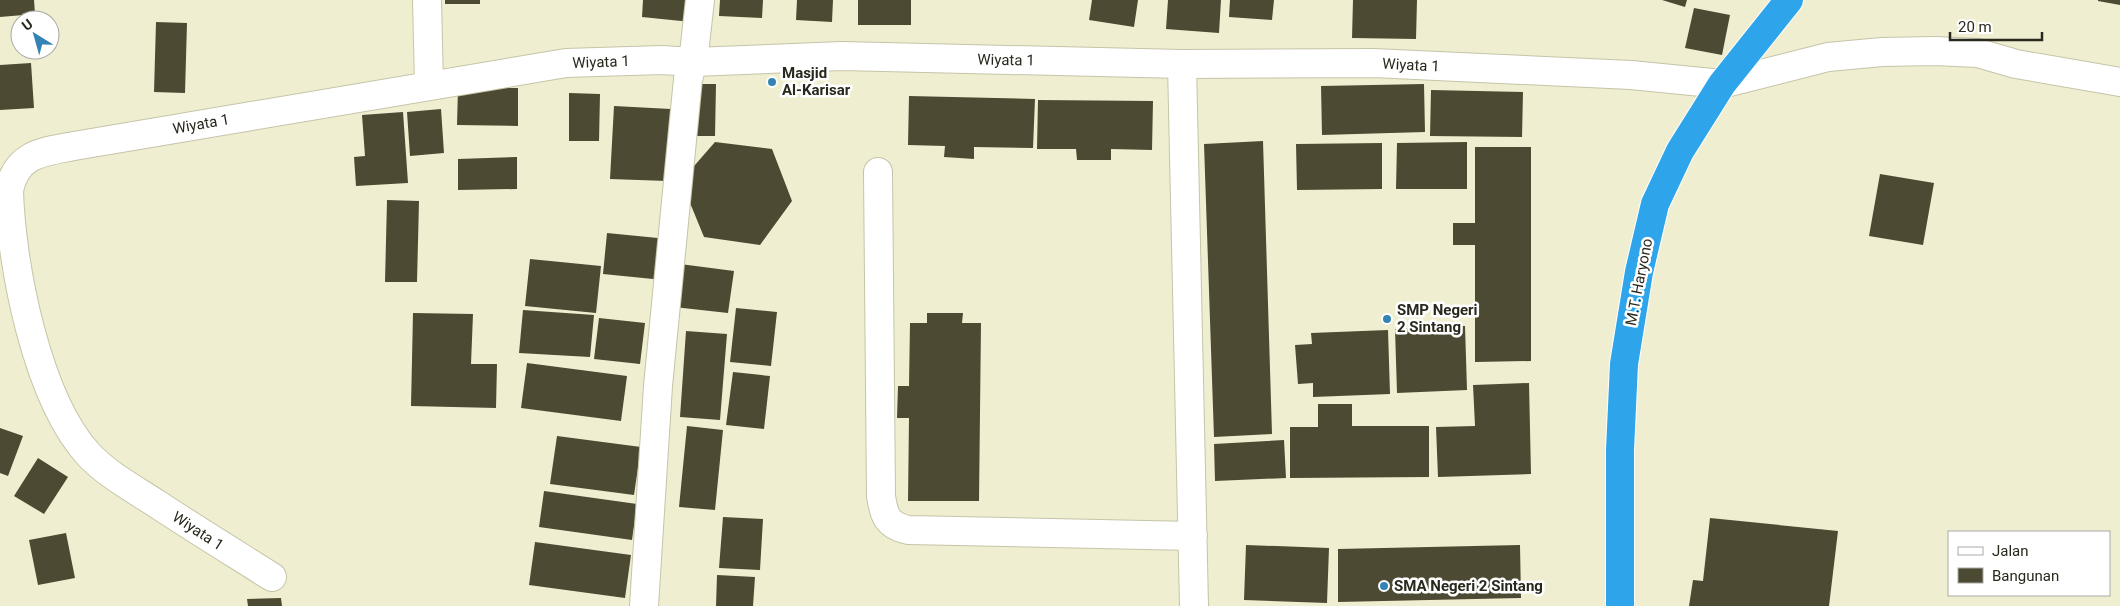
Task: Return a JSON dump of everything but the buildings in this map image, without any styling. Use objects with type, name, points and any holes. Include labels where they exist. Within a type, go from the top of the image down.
[{"type":"highway","name":"M.T. Haryono","points":[[1620,606],[1620,450],[1624,364],[1639,272],[1655,204],[1666,177],[1680,151],[1722,84],[1789,0]]},
{"type":"street","points":[[427,0],[429,85]]},
{"type":"street","points":[[644,606],[658,386],[688,79],[693,62],[700,0]]},
{"type":"street","name":"Wiyata 1","points":[[272,577],[124,482],[90,456],[67,428],[10,285],[9,190],[12,177],[9,166],[45,151],[566,63],[662,60],[693,62],[842,56],[1182,64],[1373,63],[1631,75],[1722,84],[1828,57],[1882,52],[1935,51],[1978,53],[2016,64],[2120,82]]},
{"type":"street","points":[[1182,64],[1194,606]]},
{"type":"street","points":[[878,172],[881,496],[883,508],[895,527],[908,530],[1193,536]]},
{"type":"place","name":"Masjid Al-Karisar","points":[[772,82]]},
{"type":"place","name":"SMP Negeri 2 Sintang","points":[[1387,319]]},
{"type":"place","name":"SMA Negeri 2 Sintang","points":[[1384,586]]}]
